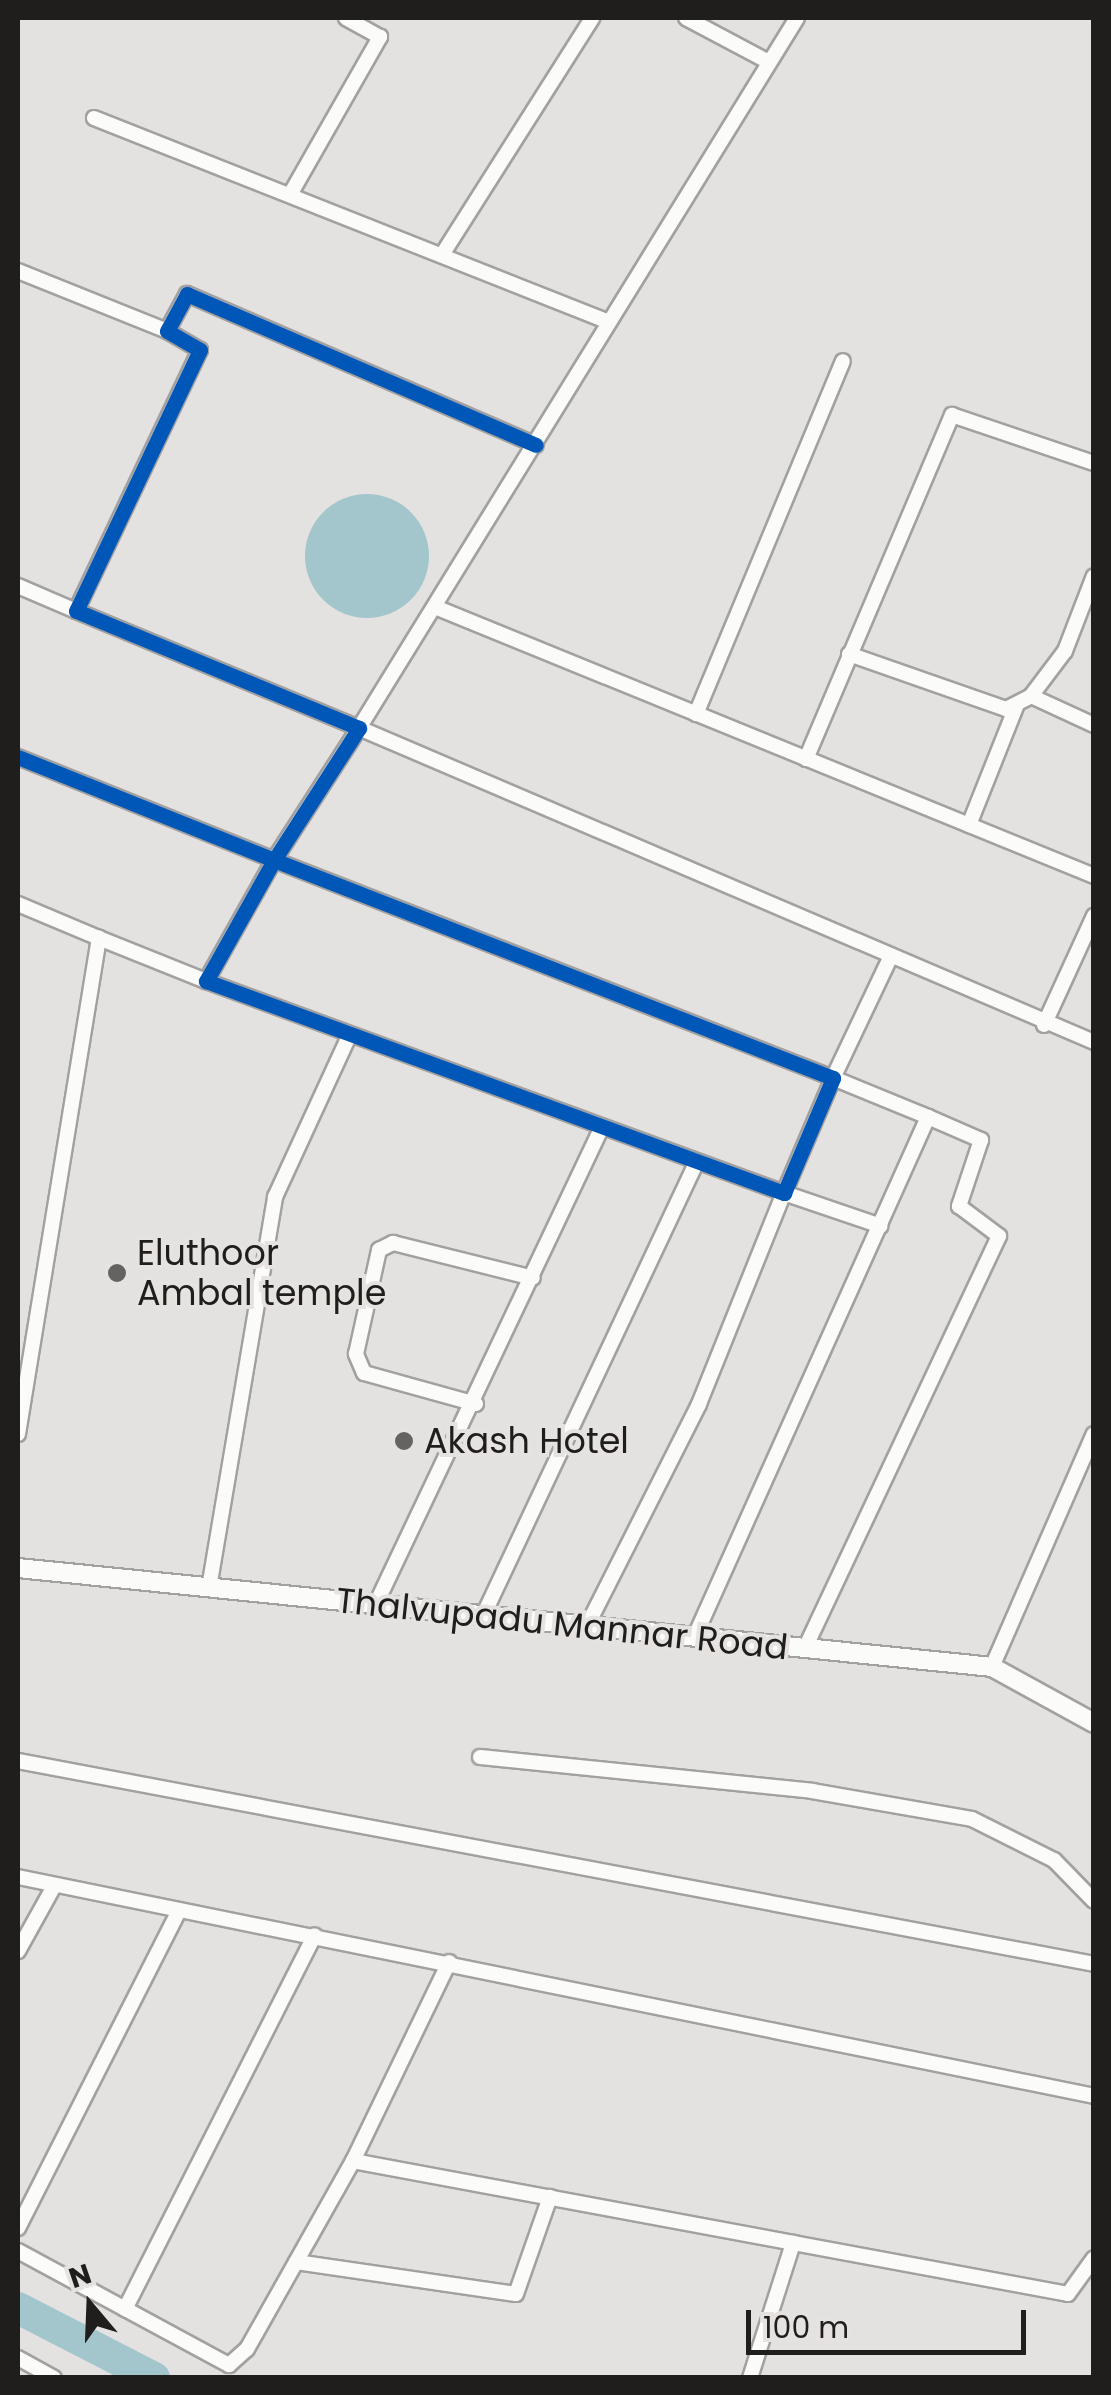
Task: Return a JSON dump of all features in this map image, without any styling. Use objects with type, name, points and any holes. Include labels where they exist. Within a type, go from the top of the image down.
[{"type":"street","points":[[292,193],[380,37],[346,18]]},
{"type":"street","points":[[445,250],[592,18]]},
{"type":"street","points":[[686,18],[766,61]]},
{"type":"street","points":[[206,982],[274,860],[536,445],[766,61],[796,18]]},
{"type":"street","points":[[94,118],[445,250],[609,322]]},
{"type":"street","points":[[18,271],[167,331],[200,350],[76,612]]},
{"type":"street","points":[[167,331],[187,294],[536,445]]},
{"type":"street","points":[[696,714],[843,361]]},
{"type":"street","points":[[806,759],[952,414],[1094,463]]},
{"type":"street","points":[[968,826],[1016,707],[1031,696],[1065,651],[1094,576]]},
{"type":"street","points":[[18,586],[359,728],[1044,1025],[1094,1042]]},
{"type":"street","points":[[435,607],[1094,876]]},
{"type":"street","points":[[849,654],[1016,707]]},
{"type":"street","points":[[1031,696],[1094,725]]},
{"type":"street","points":[[18,757],[834,1078],[980,1140],[959,1206],[1000,1236],[806,1647]]},
{"type":"street","points":[[18,904],[206,982],[600,1130],[881,1226]]},
{"type":"street","points":[[1044,1025],[1094,916]]},
{"type":"street","points":[[18,1434],[99,938]]},
{"type":"street","points":[[587,1626],[699,1404],[784,1193],[890,958]]},
{"type":"street","points":[[209,1588],[275,1197],[349,1036]]},
{"type":"street","points":[[695,1636],[928,1117]]},
{"type":"street","points":[[375,1606],[476,1404],[600,1130]]},
{"type":"street","points":[[483,1616],[696,1164]]},
{"type":"street","points":[[476,1404],[364,1373],[356,1354],[379,1250],[392,1243],[533,1278]]},
{"type":"street","points":[[992,1668],[1094,1434]]},
{"type":"street","name":"Thalvupadu Mannar Road","points":[[18,1568],[992,1668],[1094,1723]]},
{"type":"street","points":[[480,1757],[812,1791],[972,1819],[1054,1860],[1094,1901]]},
{"type":"street","points":[[18,1761],[1094,1964]]},
{"type":"street","points":[[18,1877],[1094,2096]]},
{"type":"street","points":[[18,1952],[54,1886]]},
{"type":"street","points":[[18,2228],[179,1911]]},
{"type":"street","points":[[125,2309],[315,1935]]},
{"type":"street","points":[[18,2251],[229,2366],[296,2262],[353,2161],[449,1962]]},
{"type":"street","points":[[353,2161],[1068,2294],[1094,2258]]},
{"type":"street","points":[[296,2262],[516,2294],[550,2198]]},
{"type":"street","points":[[750,2378],[793,2243]]},
{"type":"street","points":[[18,2358],[34,2373],[54,2378]]},
{"type":"water","points":[[367,494],[391,499],[411,512],[424,532],[429,556],[424,580],[411,600],[391,613],[367,618],[343,613],[323,600],[310,580],[305,556],[310,532],[323,512],[343,499]]},
{"type":"waterway","points":[[18,2308],[154,2378]]},
{"type":"cycle path","points":[[18,757],[274,860],[206,981],[784,1193],[833,1078],[274,860],[359,728],[76,611],[200,350],[167,331],[187,294],[536,445]]},
{"type":"place","name":"Eluthoor Ambal temple","points":[[117,1273]]},
{"type":"place","name":"Akash Hotel","points":[[404,1441]]}]
